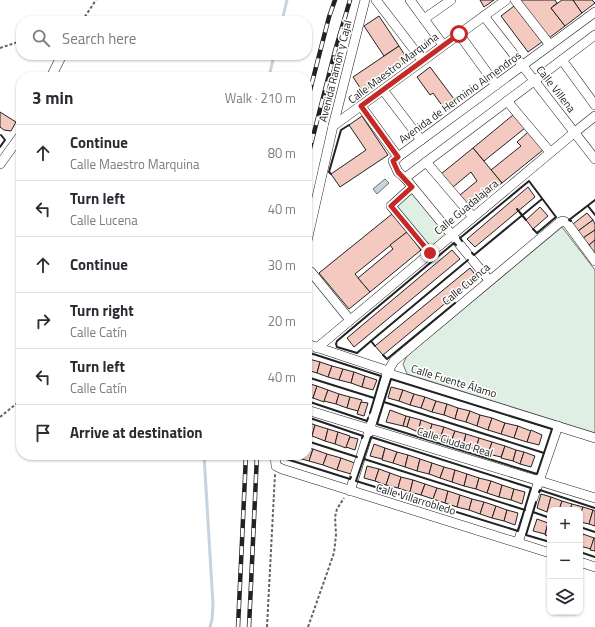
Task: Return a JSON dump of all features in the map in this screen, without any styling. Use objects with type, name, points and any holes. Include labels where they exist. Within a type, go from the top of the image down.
[{"type":"street","name":"Avenida Ramón y Cajal","points":[[312,219],[333,126],[365,0]]},
{"type":"street","points":[[376,0],[422,60]]},
{"type":"street","points":[[410,0],[443,45]]},
{"type":"street","points":[[424,19],[451,0]]},
{"type":"street","name":"Calle Maestro Marquina","points":[[333,126],[506,0]]},
{"type":"street","points":[[515,0],[550,45]]},
{"type":"street","name":"Avenida de Herminio Almendros","points":[[405,178],[398,172],[393,161],[595,12]]},
{"type":"street","name":"Calle Villena","points":[[484,16],[595,159]]},
{"type":"street","points":[[459,34],[496,85]]},
{"type":"street","points":[[489,280],[405,178],[595,35]]},
{"type":"street","points":[[54,72],[60,60]]},
{"type":"street","points":[[562,60],[595,105]]},
{"type":"street","points":[[383,90],[421,140]]},
{"type":"street","points":[[507,101],[550,152]]},
{"type":"street","points":[[361,106],[398,157]]},
{"type":"street","name":"Calle Guadalajara","points":[[317,348],[595,116]]},
{"type":"street","points":[[0,164],[16,141]]},
{"type":"street","points":[[426,162],[473,217]]},
{"type":"street","points":[[412,187],[391,206],[430,253]]},
{"type":"street","name":"Calle Cuenca","points":[[388,371],[394,361],[560,222],[563,221],[567,223],[595,261]]},
{"type":"street","points":[[312,273],[350,320]]},
{"type":"street","name":"Calle Fuente Álamo","points":[[312,346],[388,371],[393,375],[595,438]]},
{"type":"street","points":[[350,491],[388,371]]},
{"type":"street","name":"Calle Ciudad Real","points":[[312,412],[595,498]]},
{"type":"street","points":[[518,542],[558,426]]},
{"type":"street","points":[[275,460],[276,466]]},
{"type":"street","name":"Calle Villarrobledo","points":[[276,466],[350,491],[547,552]]},
{"type":"street","points":[[583,563],[595,567]]},
{"type":"path","points":[[85,16],[96,0]]},
{"type":"path","points":[[0,48],[16,43]]},
{"type":"path","points":[[0,417],[16,404]]},
{"type":"path","points":[[266,627],[276,466]]},
{"type":"path","points":[[308,627],[334,553],[336,536],[335,517],[337,509],[350,491]]},
{"type":"green space","points":[[412,187],[452,234],[430,253],[391,206]]},
{"type":"green space","points":[[562,227],[595,270],[595,433],[407,374],[403,364],[407,356]]},
{"type":"shaded area","points":[[385,179],[389,183],[377,194],[373,189]]},
{"type":"building","points":[[480,0],[494,0],[484,7]]},
{"type":"building","points":[[555,0],[557,3],[551,8],[565,26],[549,38],[520,1]]},
{"type":"building","points":[[562,0],[573,0],[582,13],[565,26],[551,8]]},
{"type":"building","points":[[573,0],[592,0],[595,3],[582,13]]},
{"type":"building","points":[[514,6],[542,42],[528,52],[501,16]]},
{"type":"building","points":[[379,16],[399,46],[384,56],[364,26]]},
{"type":"building","points":[[399,46],[408,60],[363,92],[353,77]]},
{"type":"building","points":[[430,67],[457,103],[446,111],[433,93],[430,95],[417,77]]},
{"type":"building","points":[[0,112],[16,122],[11,131],[4,130],[0,127]]},
{"type":"building","points":[[513,115],[525,128],[484,161],[473,148]]},
{"type":"building","points":[[362,116],[388,155],[340,187],[331,174],[366,150],[349,125]]},
{"type":"building","points":[[528,132],[543,150],[502,183],[491,170],[521,146],[517,142]]},
{"type":"building","points":[[473,148],[502,183],[471,209],[460,195],[477,181],[471,172],[453,187],[441,174]]},
{"type":"building","points":[[528,187],[535,197],[475,247],[467,239]]},
{"type":"building","points":[[540,207],[548,216],[533,229],[526,220]]},
{"type":"building","points":[[587,213],[593,220],[578,231],[573,224]]},
{"type":"building","points":[[392,214],[407,232],[355,274],[370,292],[349,309],[319,273]]},
{"type":"building","points":[[593,220],[595,230],[583,238],[578,231]]},
{"type":"building","points":[[595,230],[595,240],[589,245],[583,238]]},
{"type":"building","points":[[407,232],[421,250],[370,292],[358,278],[393,249],[390,245]]},
{"type":"building","points":[[595,240],[595,252],[594,253],[589,245]]},
{"type":"building","points":[[452,250],[460,259],[354,347],[347,338]]},
{"type":"building","points":[[470,268],[477,277],[383,355],[375,346]]},
{"type":"building","points":[[312,360],[320,362],[317,373],[312,372]]},
{"type":"building","points":[[320,362],[332,366],[328,377],[317,373]]},
{"type":"building","points":[[332,366],[343,369],[339,380],[328,377]]},
{"type":"building","points":[[343,369],[354,372],[351,383],[339,380]]},
{"type":"building","points":[[354,372],[365,376],[362,387],[351,383]]},
{"type":"building","points":[[365,376],[377,380],[373,390],[362,387]]},
{"type":"building","points":[[312,384],[317,386],[312,398]]},
{"type":"building","points":[[317,386],[328,390],[324,402],[313,398]]},
{"type":"building","points":[[391,387],[403,390],[399,401],[388,398]]},
{"type":"building","points":[[328,390],[339,394],[336,404],[324,401]]},
{"type":"building","points":[[403,390],[414,394],[410,405],[399,401]]},
{"type":"building","points":[[339,394],[350,397],[347,408],[336,404]]},
{"type":"building","points":[[414,394],[425,397],[421,408],[410,405]]},
{"type":"building","points":[[350,397],[362,400],[358,411],[347,408]]},
{"type":"building","points":[[425,397],[436,401],[432,412],[421,408]]},
{"type":"building","points":[[436,401],[447,404],[444,415],[432,412]]},
{"type":"building","points":[[361,402],[368,403],[364,416],[357,414]]},
{"type":"building","points":[[447,404],[458,408],[455,419],[444,415]]},
{"type":"building","points":[[458,408],[470,411],[466,422],[455,419]]},
{"type":"building","points":[[390,410],[406,416],[403,426],[386,422]]},
{"type":"building","points":[[470,411],[480,415],[477,426],[466,422]]},
{"type":"building","points":[[480,415],[492,418],[488,430],[477,426]]},
{"type":"building","points":[[406,416],[410,417],[407,427],[403,426]]},
{"type":"building","points":[[410,417],[421,420],[418,432],[407,427]]},
{"type":"building","points":[[492,418],[505,423],[501,434],[488,430]]},
{"type":"building","points":[[421,420],[432,424],[429,435],[418,432]]},
{"type":"building","points":[[505,423],[518,426],[514,438],[501,434]]},
{"type":"building","points":[[312,424],[315,425],[312,436]]},
{"type":"building","points":[[432,424],[444,427],[440,439],[429,435]]},
{"type":"building","points":[[315,425],[328,429],[325,441],[312,436]]},
{"type":"building","points":[[518,426],[531,431],[527,442],[514,438]]},
{"type":"building","points":[[444,427],[455,431],[451,442],[440,439]]},
{"type":"building","points":[[328,429],[338,432],[335,444],[325,441]]},
{"type":"building","points":[[531,430],[542,435],[539,445],[527,442]]},
{"type":"building","points":[[455,431],[466,434],[463,446],[451,442]]},
{"type":"building","points":[[338,432],[350,436],[346,448],[335,444]]},
{"type":"building","points":[[466,434],[479,438],[476,449],[463,446]]},
{"type":"building","points":[[350,437],[358,439],[355,450],[346,447]]},
{"type":"building","points":[[479,438],[492,442],[488,454],[476,449]]},
{"type":"building","points":[[492,442],[505,446],[501,457],[488,454]]},
{"type":"building","points":[[374,444],[385,448],[382,459],[370,456]]},
{"type":"building","points":[[505,446],[516,450],[513,461],[501,458]]},
{"type":"building","points":[[385,448],[397,452],[393,463],[382,460]]},
{"type":"building","points":[[313,449],[327,454],[323,465],[309,461],[312,460]]},
{"type":"building","points":[[516,450],[524,452],[520,464],[513,461]]},
{"type":"building","points":[[397,452],[408,455],[405,467],[393,463]]},
{"type":"building","points":[[524,452],[535,456],[531,467],[520,464]]},
{"type":"building","points":[[327,454],[341,458],[337,470],[323,465]]},
{"type":"building","points":[[408,455],[420,459],[417,471],[405,467]]},
{"type":"building","points":[[341,458],[355,463],[351,474],[337,470]]},
{"type":"building","points":[[420,459],[432,463],[429,474],[417,471]]},
{"type":"building","points":[[432,463],[444,467],[440,478],[429,474]]},
{"type":"building","points":[[367,466],[379,469],[375,481],[364,478]]},
{"type":"building","points":[[444,467],[455,470],[452,482],[440,478]]},
{"type":"building","points":[[379,469],[390,473],[386,485],[375,481]]},
{"type":"building","points":[[455,470],[467,474],[464,486],[452,482]]},
{"type":"building","points":[[390,473],[401,477],[398,488],[386,485]]},
{"type":"building","points":[[467,474],[479,478],[476,489],[464,486]]},
{"type":"building","points":[[401,477],[413,480],[410,492],[398,488]]},
{"type":"building","points":[[479,478],[491,481],[487,493],[476,489]]},
{"type":"building","points":[[413,480],[425,484],[421,495],[410,492]]},
{"type":"building","points":[[491,481],[502,485],[499,497],[487,493]]},
{"type":"building","points":[[425,484],[437,488],[433,499],[421,495]]},
{"type":"building","points":[[502,485],[514,489],[511,500],[499,497]]},
{"type":"building","points":[[437,488],[448,491],[445,503],[433,499]]},
{"type":"building","points":[[514,489],[525,492],[522,504],[511,500]]},
{"type":"building","points":[[448,491],[460,495],[457,507],[445,503]]},
{"type":"building","points":[[541,494],[551,497],[548,507],[547,507],[547,512],[537,508]]},
{"type":"building","points":[[460,495],[472,499],[469,510],[457,507]]},
{"type":"building","points":[[551,497],[562,501],[560,507],[548,507]]},
{"type":"building","points":[[472,499],[484,502],[480,514],[469,510]]},
{"type":"building","points":[[562,501],[572,504],[571,507],[560,507]]},
{"type":"building","points":[[484,502],[496,506],[492,518],[480,514]]},
{"type":"building","points":[[572,504],[583,507],[571,507]]},
{"type":"building","points":[[496,506],[507,510],[504,521],[492,518]]},
{"type":"building","points":[[583,507],[593,510],[589,524],[583,523]]},
{"type":"building","points":[[507,510],[518,513],[515,525],[504,521]]},
{"type":"building","points":[[593,510],[595,511],[595,526],[589,524]]},
{"type":"building","points":[[537,519],[547,523],[545,534],[533,531]]},
{"type":"building","points":[[583,534],[594,538],[591,549],[583,547]]},
{"type":"building","points":[[595,538],[595,551],[590,550]]},
{"type":"waterway","points":[[283,16],[287,0]]},
{"type":"waterway","points":[[270,72],[273,60]]},
{"type":"waterway","points":[[204,460],[213,604],[210,627]]},
{"type":"railway","points":[[312,83],[329,17],[335,0]]},
{"type":"railway","points":[[312,141],[350,0]]},
{"type":"railway","points":[[238,627],[246,460]]},
{"type":"railway","points":[[249,627],[257,460]]},
{"type":"wall","points":[[331,174],[329,172],[341,130],[349,125]]},
{"type":"wall","points":[[0,147],[5,140],[1,135]]},
{"type":"wall","points":[[462,241],[460,238],[529,181],[556,217],[537,233],[533,229]]},
{"type":"wall","points":[[472,253],[474,255],[542,199]]},
{"type":"wall","points":[[571,221],[569,220],[595,200]]},
{"type":"wall","points":[[588,206],[595,215]]},
{"type":"wall","points":[[517,209],[526,220]]},
{"type":"wall","points":[[375,346],[371,341],[357,353],[337,347],[336,344],[337,341],[454,243],[456,245]]},
{"type":"wall","points":[[371,341],[468,260]]},
{"type":"wall","points":[[383,355],[387,359],[455,303]]},
{"type":"wall","points":[[312,354],[381,376],[370,413]]},
{"type":"wall","points":[[312,379],[374,398]]},
{"type":"wall","points":[[391,379],[552,429],[537,474],[377,424],[391,379]]},
{"type":"wall","points":[[384,402],[544,453]]},
{"type":"wall","points":[[312,403],[367,421],[368,418]]},
{"type":"wall","points":[[312,419],[363,436],[362,438]]},
{"type":"wall","points":[[371,437],[531,488],[518,531],[356,481],[371,437]]},
{"type":"wall","points":[[312,443],[357,457]]},
{"type":"wall","points":[[364,459],[525,510]]},
{"type":"wall","points":[[290,460],[350,479],[351,477]]},
{"type":"wall","points":[[539,492],[540,490],[595,508]]},
{"type":"wall","points":[[536,502],[526,535],[547,541]]},
{"type":"wall","points":[[533,512],[547,517]]},
{"type":"wall","points":[[583,528],[595,532]]},
{"type":"wall","points":[[583,553],[595,557]]},
{"type":"route","points":[[430,253],[391,206],[412,187],[395,167],[393,161],[398,157],[361,106],[459,34]]}]
